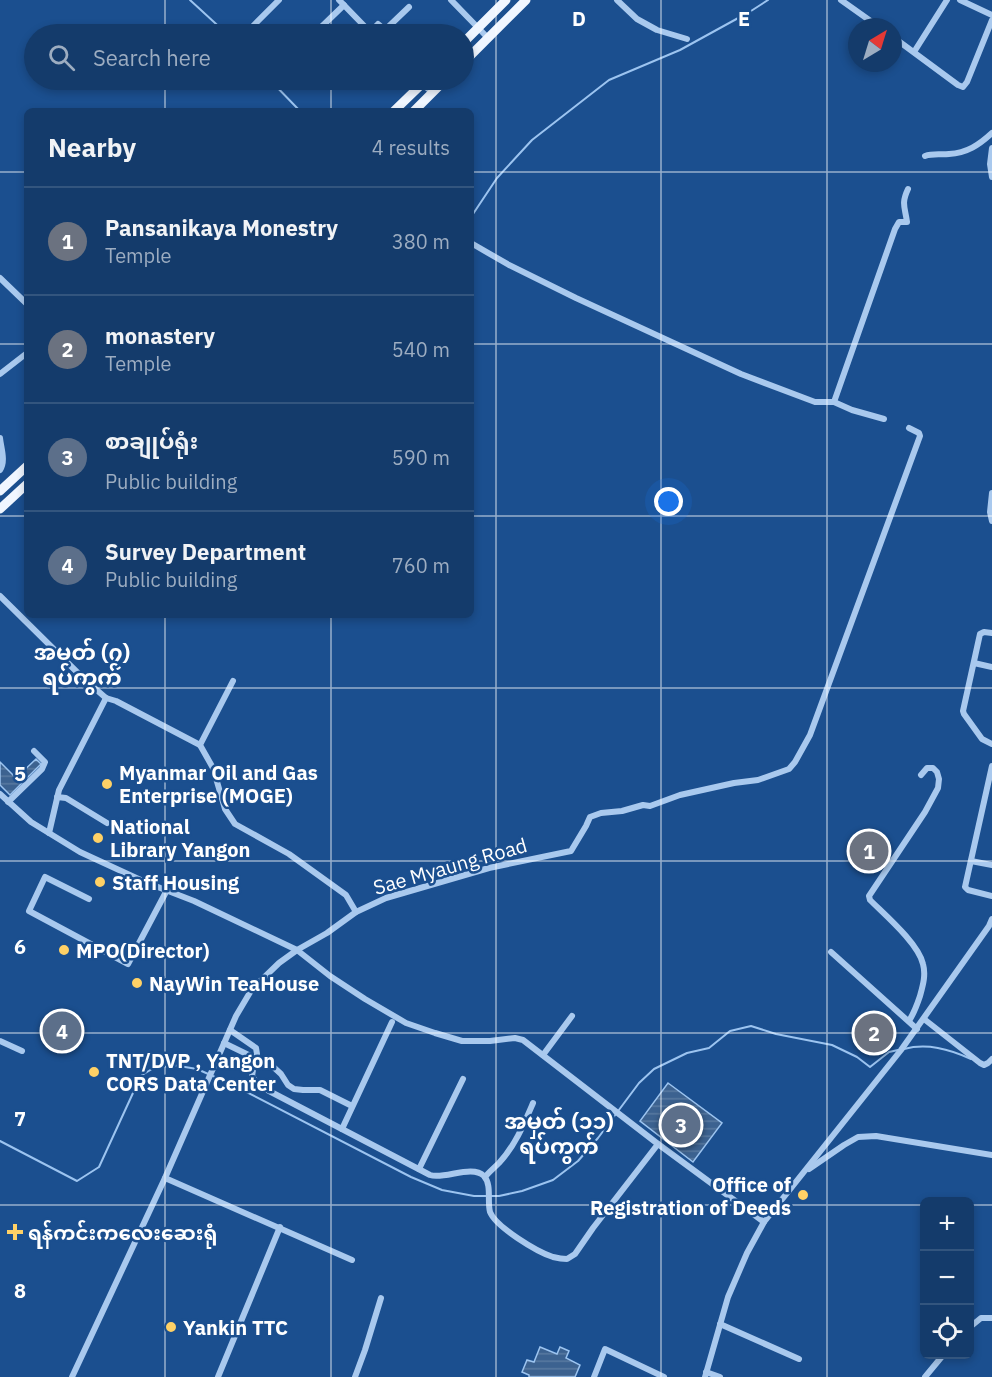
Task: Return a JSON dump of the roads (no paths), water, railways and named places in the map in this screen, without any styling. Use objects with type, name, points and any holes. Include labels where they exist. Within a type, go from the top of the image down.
[{"type":"main road","points":[[474,32],[506,0]]},
{"type":"main road","points":[[474,52],[526,0]]},
{"type":"main road","points":[[397,108],[414,90]]},
{"type":"main road","points":[[417,108],[434,90]]},
{"type":"main road","points":[[0,491],[24,469]]},
{"type":"main road","points":[[0,509],[24,487]]},
{"type":"street","points":[[255,24],[279,0]]},
{"type":"street","points":[[451,0],[488,38]]},
{"type":"street","points":[[617,0],[637,19],[657,30],[687,39]]},
{"type":"street","points":[[841,0],[866,18]]},
{"type":"street","points":[[914,52],[947,0]]},
{"type":"street","points":[[960,0],[992,15]]},
{"type":"street","points":[[323,24],[342,2],[363,24]]},
{"type":"street","points":[[391,24],[409,7]]},
{"type":"street","points":[[902,43],[963,87],[992,20]]},
{"type":"street","points":[[925,156],[968,151],[992,133]]},
{"type":"street","points":[[992,148],[992,177]]},
{"type":"street","points":[[834,402],[895,229],[899,222],[907,222],[903,205],[909,189]]},
{"type":"street","points":[[474,245],[576,298],[741,374],[815,402],[834,402],[884,419]]},
{"type":"street","points":[[0,278],[24,301]]},
{"type":"street","points":[[0,374],[24,355]]},
{"type":"street","name":"Sae Myaung Road","points":[[72,1377],[165,1178],[236,1016],[252,989],[279,963],[356,912],[386,898],[489,868],[571,851],[590,817],[600,813],[622,811],[644,805],[650,806],[680,795],[758,780],[789,769],[810,735],[920,436],[909,428]]},
{"type":"street","points":[[0,438],[3,459],[3,466],[0,470]]},
{"type":"street","points":[[992,493],[990,512],[992,521]]},
{"type":"street","points":[[0,596],[106,698],[200,745],[213,768],[225,809],[235,824],[289,854],[346,895],[356,912]]},
{"type":"street","points":[[992,633],[980,634],[963,707],[964,714],[982,739],[992,744]]},
{"type":"street","points":[[974,663],[992,667]]},
{"type":"street","points":[[200,745],[233,681]]},
{"type":"street","points":[[49,833],[57,797],[106,698]]},
{"type":"street","points":[[8,802],[42,769],[45,762],[34,751]]},
{"type":"street","points":[[992,766],[965,887],[992,896]]},
{"type":"street","points":[[909,1021],[915,1012],[924,980],[923,963],[903,932],[870,900],[869,896],[925,812],[938,788],[939,779],[933,768],[927,768],[921,775]]},
{"type":"street","points":[[0,794],[31,822],[80,852],[145,882],[194,901],[297,950],[356,994],[406,1023],[462,1041],[515,1038],[524,1040],[658,1144],[764,1222]]},
{"type":"street","points":[[57,797],[66,798],[107,823]]},
{"type":"street","points":[[984,805],[992,807]]},
{"type":"street","points":[[971,861],[992,865]]},
{"type":"street","points":[[89,899],[45,877],[29,911],[128,964],[167,890]]},
{"type":"street","points":[[720,1377],[706,1375],[720,1324],[742,1264],[764,1222],[917,1029],[992,919]]},
{"type":"street","points":[[831,952],[917,1029]]},
{"type":"street","points":[[543,1055],[572,1016]]},
{"type":"street","points":[[924,1019],[980,1063],[988,1064],[992,1059]]},
{"type":"street","points":[[342,1129],[392,1022]]},
{"type":"street","points":[[230,1030],[256,1048],[257,1054],[252,1076],[258,1084],[294,1105],[435,1176],[476,1172],[485,1177],[490,1212],[498,1223],[539,1251],[555,1257],[567,1259],[575,1254],[658,1144]]},
{"type":"street","points":[[0,1041],[22,1051]]},
{"type":"street","points":[[224,1043],[255,1058]]},
{"type":"street","points":[[268,1062],[294,1089],[320,1090],[352,1106]]},
{"type":"street","points":[[419,1169],[463,1079]]},
{"type":"street","points":[[485,1177],[500,1162],[523,1129],[533,1103]]},
{"type":"street","points":[[803,1173],[844,1144],[858,1137],[876,1136],[992,1155]]},
{"type":"street","points":[[165,1178],[352,1260]]},
{"type":"street","points":[[218,1377],[280,1227]]},
{"type":"street","points":[[355,1377],[381,1298]]},
{"type":"street","points":[[974,1323],[981,1318],[992,1318]]},
{"type":"street","points":[[720,1324],[799,1359]]},
{"type":"street","points":[[594,1377],[605,1349],[664,1377]]},
{"type":"street","points":[[925,1377],[941,1359]]},
{"type":"water","points":[[36,759],[41,764],[10,795],[0,785],[0,762],[16,778]]},
{"type":"water","points":[[668,1083],[722,1123],[693,1162],[640,1121]]},
{"type":"water","points":[[540,1347],[557,1354],[560,1347],[569,1351],[566,1358],[580,1365],[575,1377],[529,1377],[522,1372],[527,1360],[534,1362]]},
{"type":"waterway","points":[[190,0],[216,24]]},
{"type":"waterway","points":[[474,212],[497,178],[532,140],[609,80],[680,50],[768,0]]},
{"type":"waterway","points":[[280,90],[297,108]]},
{"type":"waterway","points":[[0,1141],[77,1181],[99,1167],[142,1075],[152,1069],[173,1065],[197,1069],[233,1085],[411,1177],[442,1190],[474,1196],[499,1196],[553,1180],[578,1161],[639,1083],[654,1069],[687,1053],[709,1048],[730,1031],[751,1026],[776,1034],[832,1045],[857,1057],[870,1067],[889,1052],[898,1050]]},
{"type":"waterway","points":[[904,1049],[938,1048],[971,1059]]},
{"type":"place","name":"Myanmar Oil and Gas Enterprise (MOGE)","points":[[107,784]]},
{"type":"place","name":"National Library Yangon","points":[[98,838]]},
{"type":"place","name":"Pansanikaya Monestry","points":[[869,851]]},
{"type":"place","name":"Staff Housing","points":[[100,882]]},
{"type":"place","name":"MPO(Director)","points":[[64,950]]},
{"type":"place","name":"NayWin TeaHouse","points":[[137,983]]},
{"type":"place","name":"Survey Department","points":[[62,1031]]},
{"type":"place","name":"monastery","points":[[874,1033]]},
{"type":"place","name":"TNT/DVP , Yangon CORS Data Center","points":[[94,1072]]},
{"type":"place","name":"စာချုပ်ရုံး","points":[[681,1125]]},
{"type":"place","name":"Office of Registration of Deeds","points":[[803,1195]]},
{"type":"place","name":"ရန်ကင်းကလေးဆေးရုံ","points":[[15,1232]]},
{"type":"place","name":"Yankin TTC","points":[[171,1327]]},
{"type":"district","name":"အမှတ် (၇) ရပ်ကွက်","points":[[82,664]]},
{"type":"district","name":"အမှတ် (၁၁) ရပ်ကွက်","points":[[559,1132]]}]
